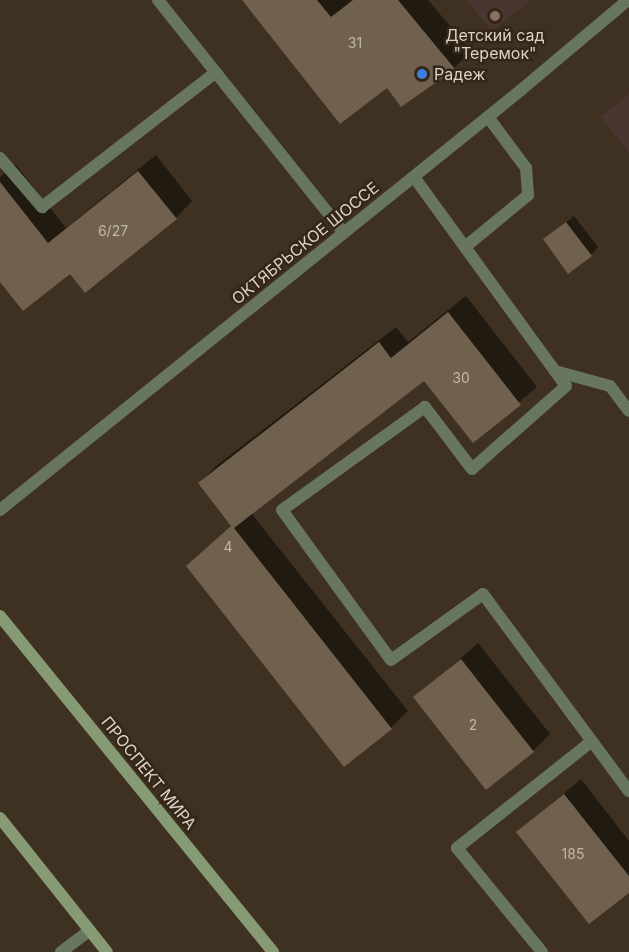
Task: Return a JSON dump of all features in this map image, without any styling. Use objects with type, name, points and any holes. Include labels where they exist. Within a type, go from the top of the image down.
[{"type":"main road","name":"ПРОСПЕКТ МИРА","points":[[0,616],[273,952]]},
{"type":"main road","points":[[0,818],[107,952]]},
{"type":"street","points":[[159,0],[344,233]]},
{"type":"street","name":"ОКТЯБРЬСКОЕ ШОССЕ","points":[[0,510],[488,117],[628,0]]},
{"type":"street","points":[[0,158],[42,207],[216,72]]},
{"type":"street","points":[[465,247],[528,195],[526,168],[488,117]]},
{"type":"street","points":[[414,177],[566,386],[472,469],[425,407],[282,510],[391,660],[483,594],[628,789]]},
{"type":"street","points":[[555,371],[610,387],[629,411]]},
{"type":"street","points":[[542,952],[457,848],[592,741]]},
{"type":"street","points":[[61,952],[90,930]]},
{"type":"shaded area","name":"Детский сад \"Теремок\"","points":[[466,0],[531,0],[492,31]]},
{"type":"shaded area","points":[[629,94],[629,152],[600,117]]},
{"type":"building","points":[[242,0],[317,0],[331,17],[353,0],[398,0],[455,69],[401,107],[387,88],[340,124]]},
{"type":"building","points":[[138,171],[177,219],[85,293],[70,274],[23,311],[0,282],[0,182],[48,243]]},
{"type":"building","points":[[566,222],[592,256],[568,274],[543,239]]},
{"type":"building","points":[[448,312],[521,405],[473,443],[424,381],[234,528],[392,729],[344,767],[186,566],[231,526],[198,483],[379,342],[391,358]]},
{"type":"building","points":[[461,659],[534,752],[486,790],[413,697]]},
{"type":"building","points":[[564,794],[629,876],[629,893],[589,924],[516,832]]},
{"type":"place","name":"Детский сад \"Теремок\"","points":[[495,16]]},
{"type":"place","name":"Радеж","points":[[422,74]]}]
